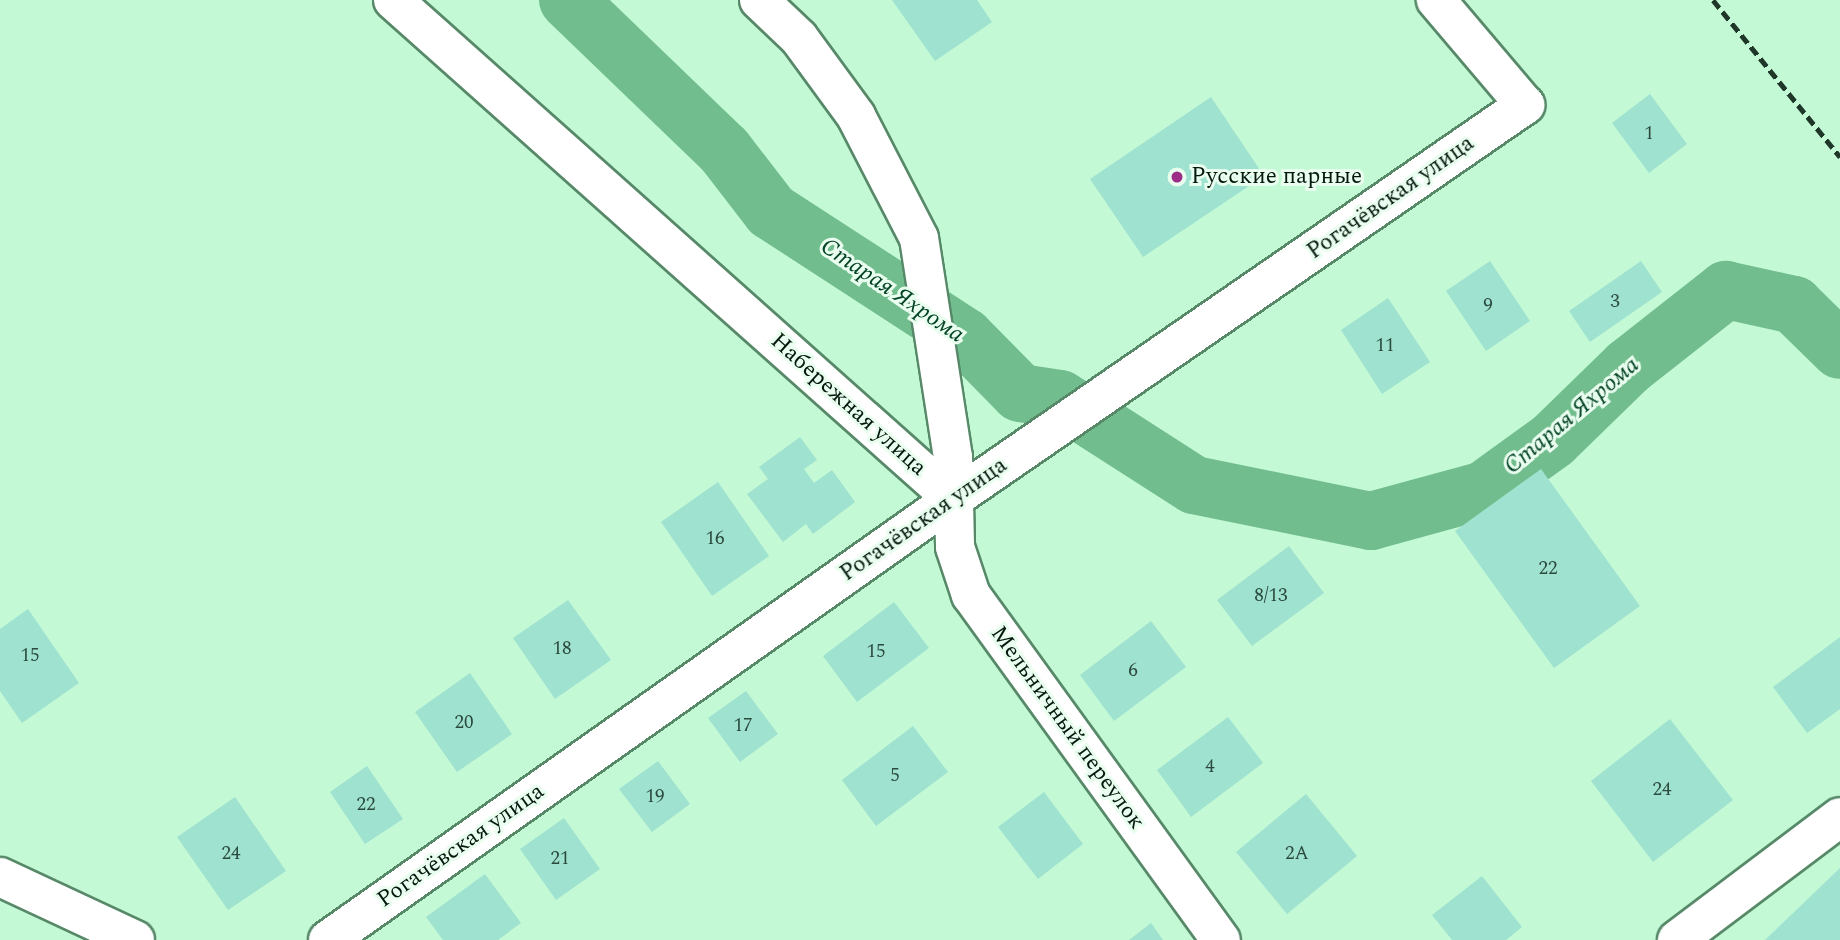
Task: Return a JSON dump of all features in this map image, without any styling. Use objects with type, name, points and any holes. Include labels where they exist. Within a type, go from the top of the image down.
[{"type":"street","name":"Набережная улица","points":[[393,0],[953,499]]},
{"type":"street","name":"Набережная улица","points":[[759,0],[799,38],[856,116],[919,238],[953,457],[953,499]]},
{"type":"street","name":"Рогачёвская улица","points":[[328,940],[953,499],[1525,105],[1436,0]]},
{"type":"street","name":"Мельничный переулок","points":[[953,499],[955,547],[971,595],[1221,940]]},
{"type":"street","points":[[1676,940],[1840,817]]},
{"type":"street","points":[[0,877],[135,940]]},
{"type":"building","points":[[892,0],[977,0],[992,22],[935,61]]},
{"type":"building","points":[[1650,94],[1687,144],[1649,173],[1612,123]]},
{"type":"building","name":"Русские парные","points":[[1211,97],[1264,176],[1143,257],[1090,179]]},
{"type":"building","points":[[1490,261],[1530,321],[1486,351],[1446,291]]},
{"type":"building","points":[[1641,261],[1662,292],[1590,342],[1569,311]]},
{"type":"building","points":[[1388,298],[1430,362],[1382,394],[1341,330]]},
{"type":"building","points":[[800,437],[817,460],[804,469],[814,483],[832,470],[855,502],[813,534],[806,524],[783,542],[747,494],[768,479],[759,467]]},
{"type":"building","points":[[1541,469],[1640,606],[1554,668],[1455,531]]},
{"type":"building","points":[[718,482],[769,556],[712,596],[661,522]]},
{"type":"building","points":[[1289,546],[1324,593],[1252,646],[1217,600]]},
{"type":"building","points":[[568,600],[611,660],[555,699],[513,638]]},
{"type":"building","points":[[894,602],[929,648],[857,702],[823,656]]},
{"type":"building","points":[[28,609],[79,683],[22,723],[0,691],[0,629]]},
{"type":"building","points":[[1151,621],[1186,667],[1114,721],[1080,675]]},
{"type":"building","points":[[1840,637],[1840,709],[1807,733],[1773,687]]},
{"type":"building","points":[[470,673],[512,734],[457,772],[415,712]]},
{"type":"building","points":[[746,691],[778,734],[740,762],[708,718]]},
{"type":"building","points":[[1228,717],[1263,763],[1191,817],[1157,770]]},
{"type":"building","points":[[1670,719],[1733,800],[1653,862],[1591,781]]},
{"type":"building","points":[[913,726],[948,772],[876,826],[842,780]]},
{"type":"building","points":[[658,761],[690,804],[652,832],[619,789]]},
{"type":"building","points":[[367,766],[403,819],[365,844],[330,792]]},
{"type":"building","points":[[1044,792],[1083,844],[1038,879],[998,827]]},
{"type":"building","points":[[1306,794],[1357,856],[1287,914],[1236,852]]},
{"type":"building","points":[[235,797],[286,871],[228,910],[177,837]]},
{"type":"building","points":[[564,818],[600,869],[556,900],[520,849]]},
{"type":"building","points":[[1840,868],[1840,940],[1765,940]]},
{"type":"building","points":[[485,874],[521,923],[498,940],[443,940],[426,917]]},
{"type":"building","points":[[1482,876],[1522,927],[1506,940],[1452,940],[1432,915]]},
{"type":"building","points":[[1151,923],[1163,940],[1129,940]]},
{"type":"waterway","name":"Старая Яхрома","points":[[568,0],[724,150],[771,211],[965,337],[1020,393],[1060,399],[1194,485],[1371,521],[1484,490],[1553,440],[1628,367],[1726,290],[1794,305],[1840,350]]},
{"type":"railway","points":[[1713,0],[1840,157]]},
{"type":"place","name":"Русские парные","points":[[1177,177]]}]
